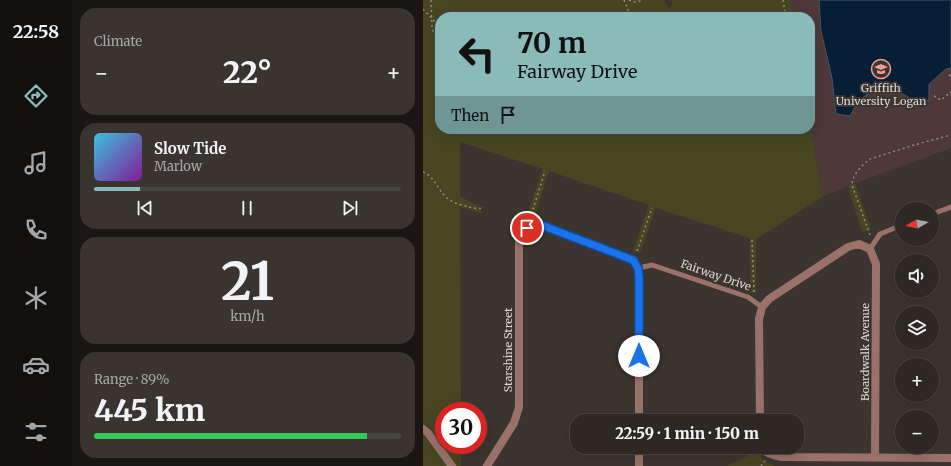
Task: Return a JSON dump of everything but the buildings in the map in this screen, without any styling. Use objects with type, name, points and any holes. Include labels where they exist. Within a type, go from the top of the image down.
[{"type":"street","points":[[527,228],[541,225],[633,260],[638,268],[639,414]]},
{"type":"street","name":"Starshine Street","points":[[487,466],[514,423],[519,408],[519,243],[521,234],[527,228]]},
{"type":"street","points":[[760,414],[759,304],[848,247],[859,244],[870,249]]},
{"type":"street","name":"Boardwalk Avenue","points":[[870,249],[876,264],[875,457]]},
{"type":"street","points":[[423,429],[428,433],[452,466]]},
{"type":"street","points":[[639,454],[639,466]]},
{"type":"street","points":[[769,454],[781,457],[951,458]]},
{"type":"lane","points":[[939,211],[951,207]]},
{"type":"lane","points":[[870,249],[880,234],[895,228]]},
{"type":"lane","name":"Fairway Drive","points":[[638,268],[652,265],[748,297],[759,304]]},
{"type":"path","points":[[431,0],[432,28],[435,36]]},
{"type":"path","points":[[624,0],[629,12]]},
{"type":"path","points":[[629,0],[634,2],[641,1]]},
{"type":"path","points":[[783,0],[785,12]]},
{"type":"path","points":[[423,9],[435,22]]},
{"type":"path","points":[[934,96],[941,100],[951,92]]},
{"type":"path","points":[[870,249],[872,239],[852,185],[853,178],[870,159],[951,135]]},
{"type":"path","points":[[527,228],[545,171]]},
{"type":"path","points":[[423,172],[429,174],[446,197],[453,201],[476,208],[484,207]]},
{"type":"path","points":[[633,260],[652,208]]},
{"type":"path","points":[[752,240],[754,291],[759,304]]},
{"type":"shaded area","points":[[423,0],[663,0],[669,8],[672,5],[672,0],[790,0],[792,12],[435,12],[435,134],[812,134],[822,197],[756,239],[756,293],[750,292],[750,238],[656,208],[640,253],[633,251],[649,205],[549,171],[534,219],[526,217],[543,169],[460,142],[460,196],[479,207],[483,214],[460,207],[461,402],[435,402],[435,454],[461,454],[461,466],[423,466]]},
{"type":"shaded area","name":"Griffith University Logan","points":[[790,0],[951,0],[951,148],[822,197],[812,134],[815,134],[815,12],[792,12]]},
{"type":"shaded area","points":[[855,183],[871,229],[862,232],[848,186]]},
{"type":"shaded area","points":[[751,454],[757,454],[773,465],[773,466],[727,466]]},
{"type":"water","points":[[819,0],[951,0],[951,68],[946,69],[929,84],[929,100],[919,103],[894,89],[872,91],[858,101],[850,116],[836,114],[832,78],[821,31]]},
{"type":"place","name":"Griffith University Logan","points":[[881,69]]},
{"type":"route","points":[[527,228],[541,225],[633,260],[638,268],[639,277],[639,356]]}]
